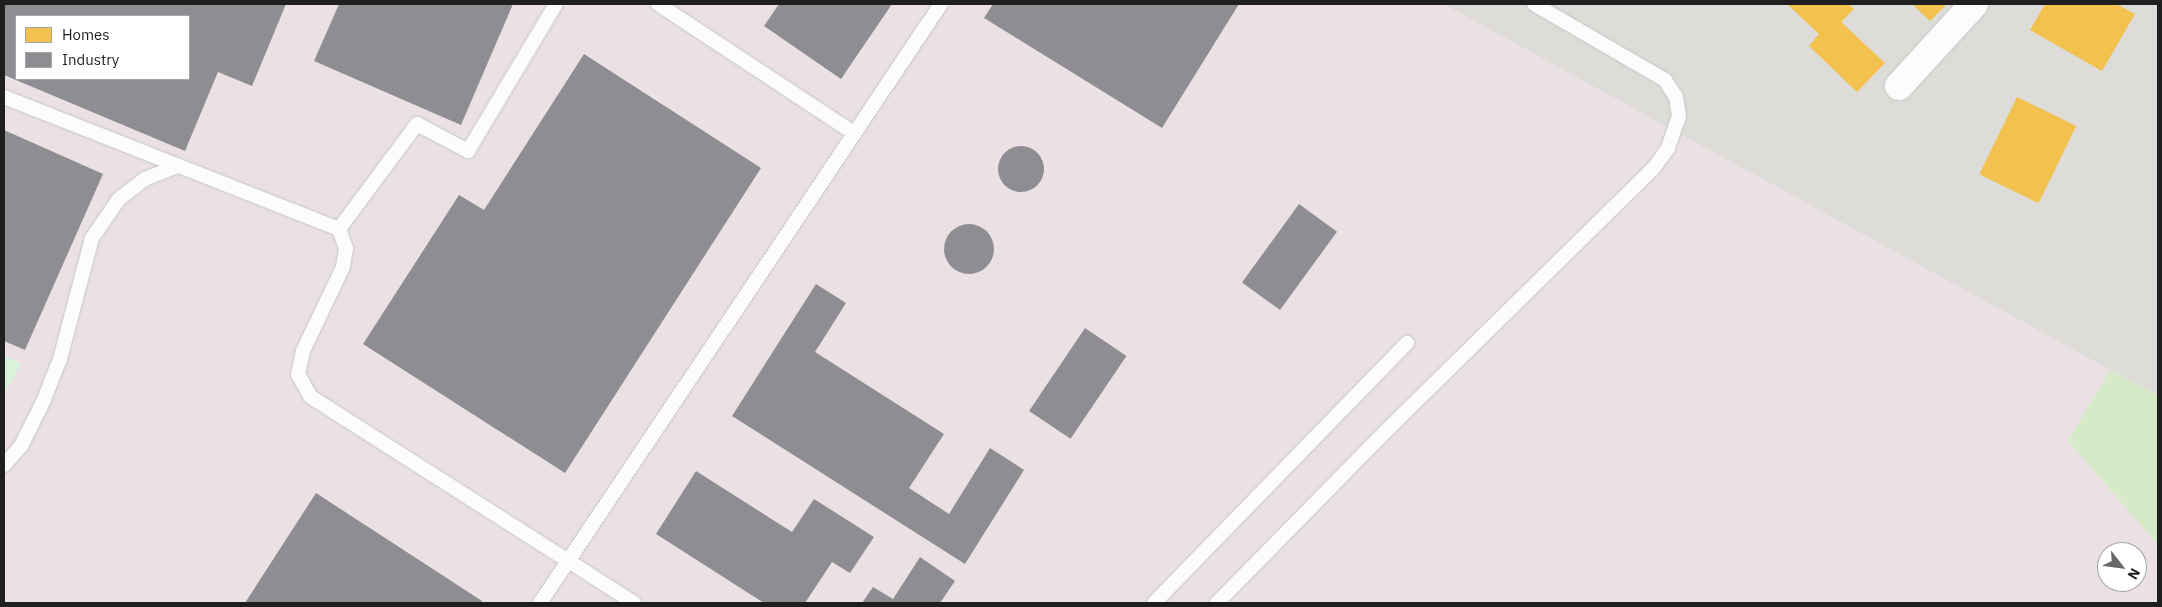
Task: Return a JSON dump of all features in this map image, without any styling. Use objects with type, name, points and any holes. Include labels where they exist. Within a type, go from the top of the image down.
[{"type":"street","points":[[1899,86],[1974,4]]},
{"type":"lane","points":[[339,229],[417,124],[468,151],[556,4]]},
{"type":"lane","points":[[658,4],[854,134]]},
{"type":"lane","points":[[540,603],[941,4]]},
{"type":"lane","points":[[1217,603],[1388,430],[1653,169],[1668,148],[1679,116],[1676,97],[1665,80],[1534,4]]},
{"type":"lane","points":[[4,97],[339,229],[346,248],[343,266],[303,351],[298,374],[310,397],[634,603]]},
{"type":"lane","points":[[4,465],[20,446],[43,402],[60,359],[92,238],[119,199],[145,179],[177,166]]},
{"type":"lane","points":[[1154,603],[1407,343]]},
{"type":"shaded area","points":[[4,4],[1443,4],[2158,396],[2158,603],[4,603]]},
{"type":"shaded area","points":[[1443,4],[2158,4],[2158,396],[2110,370]]},
{"type":"green space","points":[[4,356],[21,363],[4,395]]},
{"type":"green space","points":[[2110,370],[2158,396],[2158,545],[2068,441]]},
{"type":"building: Homes","points":[[1787,4],[1848,4],[1854,9],[1841,22],[1885,63],[1857,92],[1809,46],[1819,34]]},
{"type":"building: Homes","points":[[1912,4],[1947,4],[1930,21]]},
{"type":"building: Homes","points":[[2045,4],[2116,4],[2135,14],[2102,71],[2030,30]]},
{"type":"building: Homes","points":[[2017,97],[2076,126],[2039,203],[1979,174]]},
{"type":"building: Industry","points":[[4,4],[286,4],[252,86],[218,72],[185,151],[16,80],[190,80],[190,15],[15,15],[15,80],[4,75]]},
{"type":"building: Industry","points":[[339,4],[513,4],[461,125],[314,61]]},
{"type":"building: Industry","points":[[779,4],[892,4],[841,79],[764,26]]},
{"type":"building: Industry","points":[[993,4],[1239,4],[1162,128],[984,18]]},
{"type":"building: Industry","points":[[584,54],[761,168],[565,473],[363,344],[459,195],[484,210]]},
{"type":"building: Industry","points":[[4,130],[103,174],[25,350],[4,341]]},
{"type":"building: Industry","points":[[1016,146],[1026,146],[1040,156],[1044,169],[1040,182],[1034,188],[1026,192],[1016,192],[1002,182],[998,174],[998,164],[1008,150]]},
{"type":"building: Industry","points":[[1299,204],[1337,232],[1280,310],[1242,282]]},
{"type":"building: Industry","points":[[969,224],[979,226],[987,231],[992,239],[994,249],[992,259],[987,267],[979,272],[969,274],[959,272],[951,267],[946,259],[944,249],[946,239],[951,231],[959,226]]},
{"type":"building: Industry","points":[[816,284],[846,303],[815,352],[944,434],[909,488],[949,514],[990,448],[1024,470],[965,564],[732,416]]},
{"type":"building: Industry","points":[[1085,328],[1126,356],[1071,439],[1029,411]]},
{"type":"building: Industry","points":[[696,471],[792,532],[814,499],[874,537],[850,573],[832,562],[805,603],[764,603],[656,534]]},
{"type":"building: Industry","points":[[316,493],[482,601],[481,603],[245,603]]},
{"type":"building: Industry","points":[[920,557],[955,581],[940,603],[862,603],[873,587],[893,599]]}]
